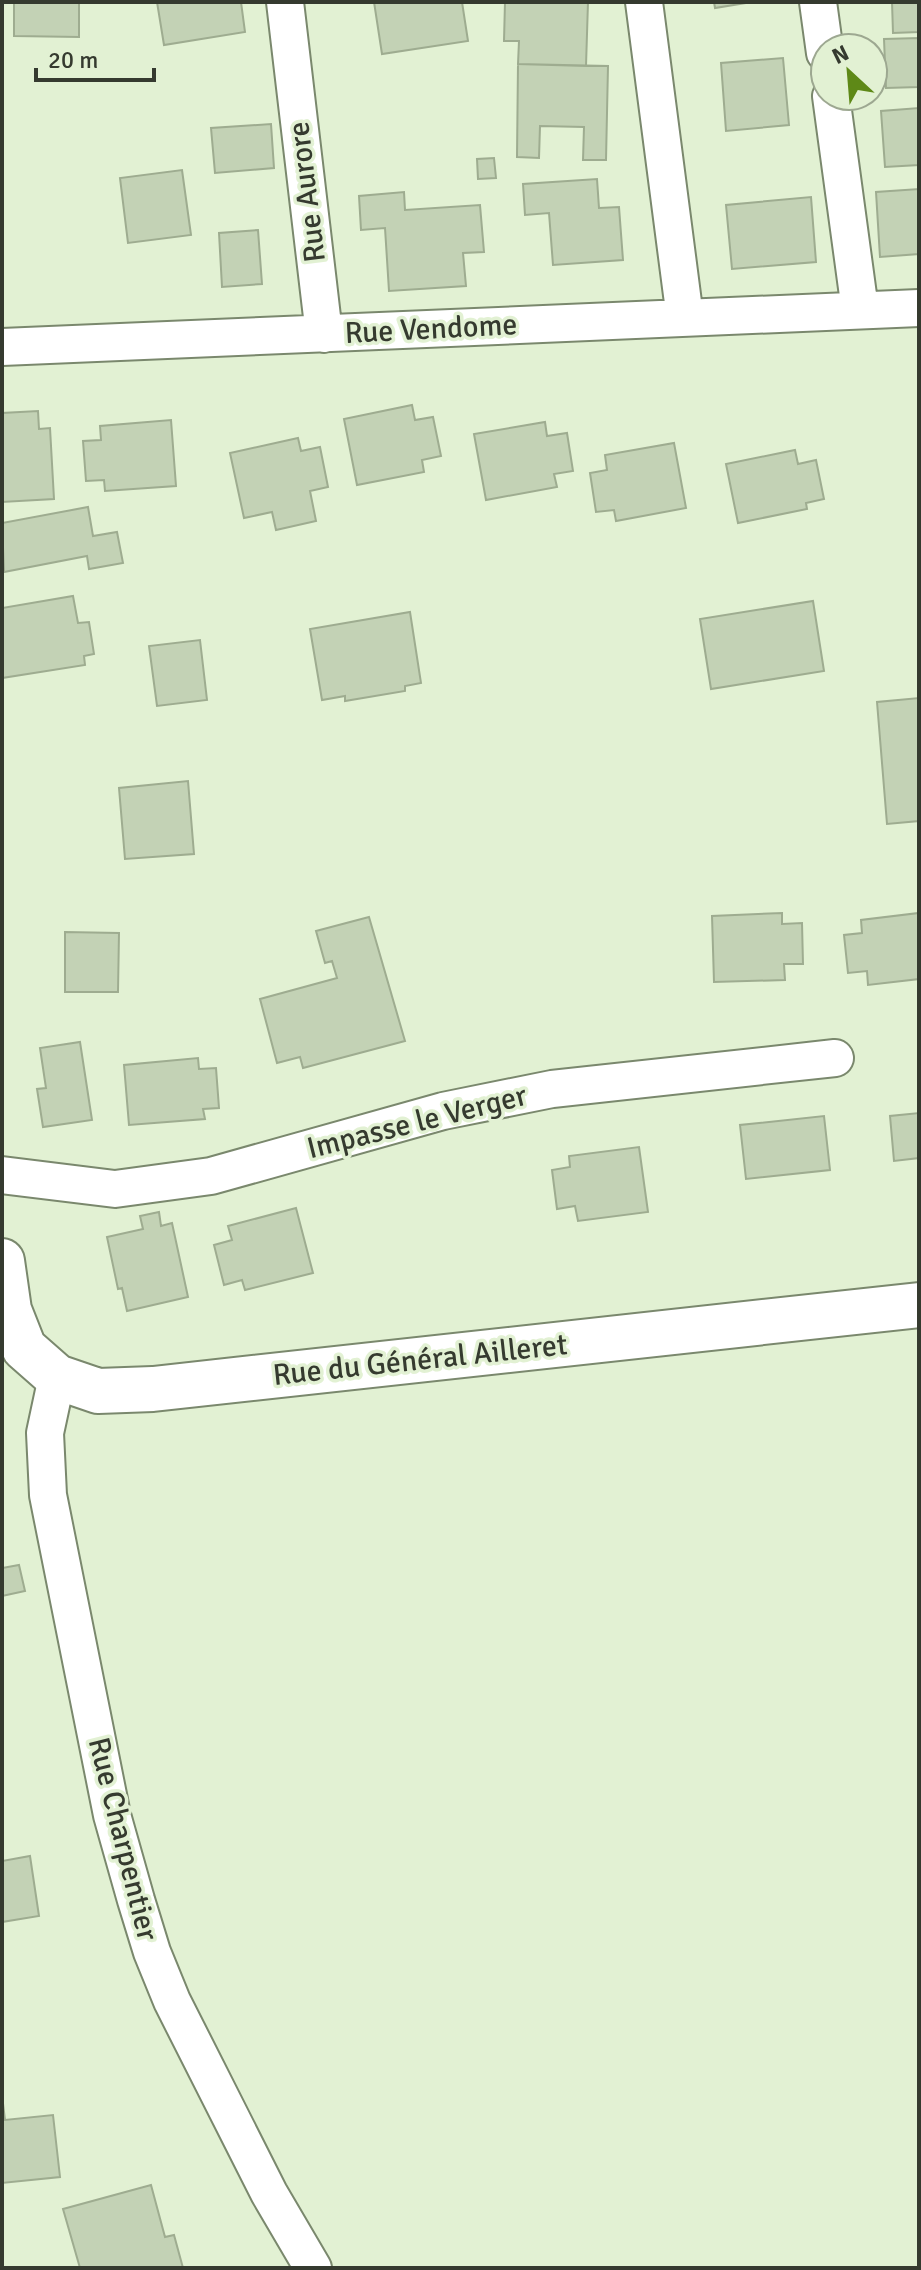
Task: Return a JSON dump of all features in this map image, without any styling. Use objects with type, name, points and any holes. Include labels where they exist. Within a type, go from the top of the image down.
[{"type":"main road","name":"Rue du Général Ailleret","points":[[2,1261],[9,1310],[24,1348],[57,1377],[98,1391],[153,1389],[919,1305]]},
{"type":"street","name":"Rue Aurore","points":[[285,2],[324,334]]},
{"type":"street","points":[[644,2],[685,318]]},
{"type":"street","points":[[818,2],[822,32]]},
{"type":"street","points":[[833,112],[860,310]]},
{"type":"street","name":"Rue Vendome","points":[[2,347],[919,308]]},
{"type":"street","name":"Impasse le Verger","points":[[2,1175],[115,1189],[211,1176],[443,1111],[552,1089],[835,1058]]},
{"type":"street","name":"Rue Charpentier","points":[[57,1377],[45,1433],[48,1495],[112,1815],[136,1900],[172,2001],[269,2193],[313,2268]]},
{"type":"building","points":[[14,2],[79,2],[79,37],[14,36]]},
{"type":"building","points":[[157,2],[241,2],[245,32],[164,45]]},
{"type":"building","points":[[374,2],[462,2],[468,41],[382,54]]},
{"type":"building","points":[[505,2],[588,2],[586,66],[518,64],[519,41],[504,41]]},
{"type":"building","points":[[714,2],[752,2],[715,8]]},
{"type":"building","points":[[892,2],[919,2],[919,32],[893,33]]},
{"type":"building","points":[[919,38],[919,87],[889,88],[889,39]]},
{"type":"building","points":[[783,58],[789,125],[726,131],[721,63]]},
{"type":"building","points":[[518,64],[608,66],[606,160],[583,160],[584,127],[540,126],[539,158],[517,157]]},
{"type":"building","points":[[919,108],[919,165],[885,167],[881,112]]},
{"type":"building","points":[[271,124],[274,168],[215,173],[211,128]]},
{"type":"building","points":[[494,158],[496,178],[478,179],[477,159]]},
{"type":"building","points":[[182,170],[191,235],[128,243],[120,178]]},
{"type":"building","points":[[597,179],[599,208],[619,207],[623,260],[553,265],[549,213],[525,215],[523,184]]},
{"type":"building","points":[[919,189],[919,254],[880,257],[876,192]]},
{"type":"building","points":[[404,192],[405,210],[480,205],[484,252],[463,253],[466,286],[389,291],[385,228],[361,230],[359,196]]},
{"type":"building","points":[[811,197],[816,262],[732,269],[726,205]]},
{"type":"building","points":[[258,230],[262,284],[222,287],[219,233]]},
{"type":"building","points":[[412,405],[415,420],[433,417],[441,456],[422,460],[424,472],[357,485],[344,419]]},
{"type":"building","points":[[38,411],[39,429],[50,428],[54,499],[2,502],[2,413]]},
{"type":"building","points":[[171,420],[176,486],[105,491],[104,480],[86,481],[83,441],[101,440],[100,426]]},
{"type":"building","points":[[545,422],[547,436],[567,433],[573,471],[554,474],[557,487],[486,500],[474,434]]},
{"type":"building","points":[[298,438],[301,451],[320,447],[328,487],[310,491],[316,521],[276,530],[272,512],[244,518],[230,453]]},
{"type":"building","points":[[674,443],[686,508],[616,521],[614,510],[596,512],[590,473],[607,470],[605,455]]},
{"type":"building","points":[[795,450],[798,464],[816,460],[824,499],[806,503],[807,509],[738,523],[726,464]]},
{"type":"building","points":[[88,507],[93,536],[117,532],[123,563],[89,569],[87,556],[4,572],[2,523]]},
{"type":"building","points":[[73,596],[78,623],[89,622],[94,654],[84,656],[85,665],[2,678],[2,608]]},
{"type":"building","points":[[813,601],[824,671],[711,689],[700,619]]},
{"type":"building","points":[[410,612],[421,683],[405,686],[405,691],[345,701],[345,696],[322,700],[310,629]]},
{"type":"building","points":[[200,640],[207,700],[157,706],[149,646]]},
{"type":"building","points":[[919,698],[919,821],[887,824],[877,702]]},
{"type":"building","points":[[188,781],[194,854],[125,859],[119,788]]},
{"type":"building","points":[[782,913],[782,924],[802,923],[803,964],[784,964],[785,980],[714,982],[712,916]]},
{"type":"building","points":[[919,913],[919,979],[868,985],[867,971],[848,973],[844,935],[862,933],[861,920]]},
{"type":"building","points":[[369,917],[405,1041],[303,1068],[300,1057],[277,1063],[260,999],[337,978],[332,961],[325,963],[316,931]]},
{"type":"building","points":[[65,932],[119,933],[118,992],[65,992]]},
{"type":"building","points":[[80,1042],[92,1120],[43,1127],[37,1089],[46,1088],[40,1048]]},
{"type":"building","points":[[198,1058],[199,1069],[216,1068],[219,1108],[203,1109],[205,1119],[129,1125],[124,1065]]},
{"type":"building","points":[[919,1113],[919,1158],[894,1161],[890,1116]]},
{"type":"building","points":[[824,1116],[830,1170],[746,1179],[740,1125]]},
{"type":"building","points":[[639,1147],[648,1212],[578,1221],[575,1206],[557,1209],[552,1170],[570,1167],[569,1156]]},
{"type":"building","points":[[296,1208],[313,1273],[245,1290],[242,1280],[224,1285],[214,1245],[232,1240],[228,1226]]},
{"type":"building","points":[[159,1212],[161,1226],[172,1223],[188,1297],[127,1311],[122,1288],[118,1289],[107,1237],[143,1229],[140,1216]]},
{"type":"building","points":[[19,1565],[25,1591],[2,1596],[2,1568]]},
{"type":"building","points":[[30,1856],[39,1916],[2,1922],[2,1861]]},
{"type":"building","points":[[2,2095],[5,2120],[53,2115],[60,2177],[2,2183]]},
{"type":"building","points":[[151,2185],[165,2237],[174,2235],[183,2268],[80,2268],[63,2209]]}]
